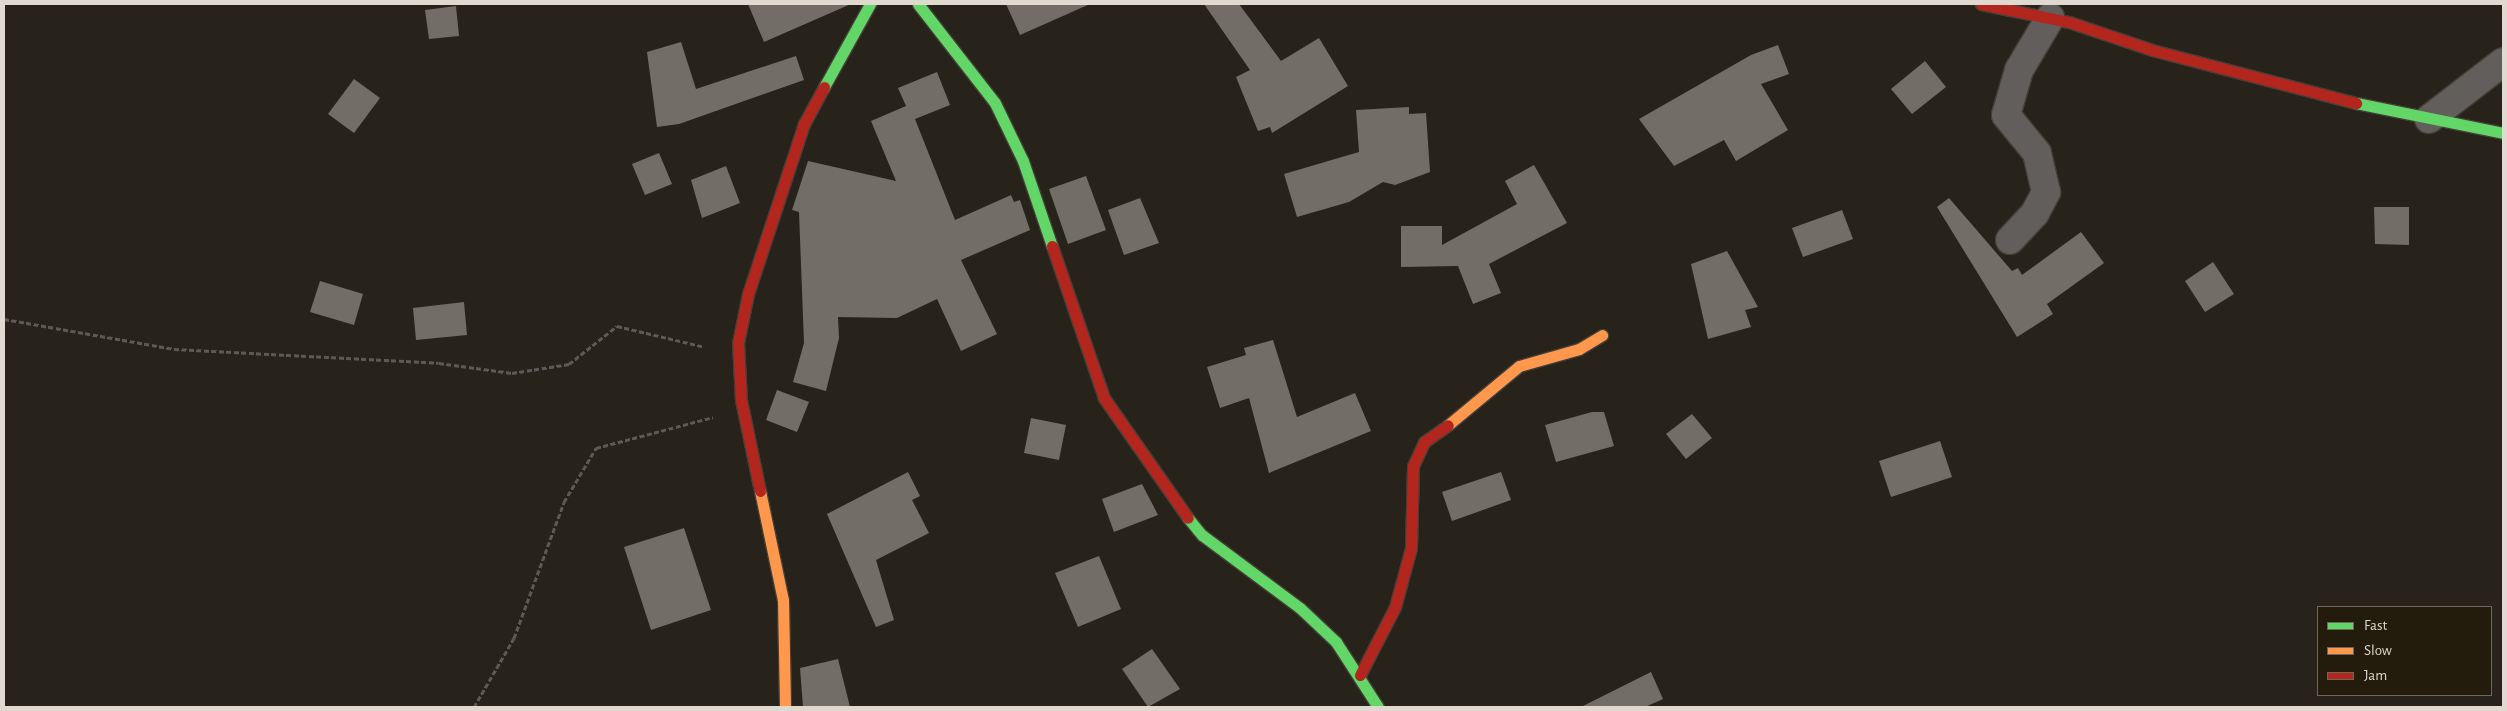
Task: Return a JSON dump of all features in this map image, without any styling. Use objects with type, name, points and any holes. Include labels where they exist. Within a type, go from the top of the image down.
[{"type":"street","points":[[785,707],[783,600],[741,400],[738,354],[748,294],[804,124],[870,4]]},
{"type":"street","points":[[918,4],[995,104],[1023,162],[1104,398],[1161,485],[1202,534],[1300,608],[1336,642],[1360,675],[1378,707]]},
{"type":"street","points":[[1981,4],[2050,18],[2152,50],[2428,119],[2503,133]]},
{"type":"street","points":[[2010,240],[2035,213],[2046,192],[2037,153],[2006,115],[2019,70],[2050,18]]},
{"type":"street","points":[[2428,119],[2503,62]]},
{"type":"street","points":[[1360,675],[1394,607],[1411,548],[1413,466],[1424,442],[1474,407],[1488,388],[1519,366],[1579,349],[1602,335]]},
{"type":"path","points":[[4,319],[174,349],[439,363],[512,373],[570,364],[617,326],[738,354]]},
{"type":"path","points":[[474,707],[514,638],[564,502],[596,448],[703,422],[741,400]]},
{"type":"building","points":[[748,4],[851,4],[764,42]]},
{"type":"building","points":[[1006,4],[1090,4],[1020,35]]},
{"type":"building","points":[[1204,4],[1239,4],[1281,61],[1319,38],[1348,86],[1272,133],[1270,127],[1258,131],[1236,77],[1250,70]]},
{"type":"building","points":[[456,6],[459,36],[429,39],[425,10]]},
{"type":"building","points":[[681,42],[696,89],[796,56],[804,80],[679,124],[657,127],[647,52]]},
{"type":"building","points":[[1778,45],[1789,74],[1761,84],[1788,130],[1736,161],[1724,140],[1674,166],[1639,119],[1751,55]]},
{"type":"building","points":[[1925,61],[1946,87],[1912,114],[1891,89]]},
{"type":"building","points":[[937,72],[950,105],[915,119],[955,220],[1011,195],[1014,202],[1020,200],[1030,230],[961,260],[997,334],[961,351],[937,299],[897,318],[838,317],[839,338],[826,391],[793,382],[804,343],[799,212],[792,210],[808,161],[896,181],[871,121],[906,106],[898,88]]},
{"type":"building","points":[[354,79],[380,98],[354,133],[328,114]]},
{"type":"building","points":[[1409,107],[1409,114],[1426,113],[1430,172],[1395,185],[1383,182],[1349,202],[1297,217],[1284,174],[1359,152],[1356,110]]},
{"type":"building","points":[[659,153],[672,184],[645,195],[632,164]]},
{"type":"building","points":[[1534,165],[1567,223],[1489,264],[1501,293],[1473,304],[1458,266],[1401,267],[1401,226],[1442,226],[1442,245],[1517,204],[1505,181]]},
{"type":"building","points":[[726,166],[740,203],[702,218],[691,180]]},
{"type":"building","points":[[1086,176],[1106,230],[1068,244],[1049,189]]},
{"type":"building","points":[[1140,198],[1159,243],[1124,255],[1108,210]]},
{"type":"building","points":[[1949,198],[2012,271],[2018,268],[2022,275],[2081,232],[2104,263],[2047,304],[2053,314],[2017,337],[1937,207]]},
{"type":"building","points":[[2374,207],[2409,207],[2409,245],[2375,244]]},
{"type":"building","points":[[1842,210],[1853,239],[1803,257],[1792,228]]},
{"type":"building","points":[[1727,251],[1758,307],[1745,310],[1751,327],[1708,339],[1691,264]]},
{"type":"building","points":[[2213,262],[2234,294],[2205,312],[2185,281]]},
{"type":"building","points":[[320,281],[363,294],[354,325],[310,312]]},
{"type":"building","points":[[464,302],[467,335],[416,340],[413,308]]},
{"type":"building","points":[[1273,340],[1297,417],[1355,393],[1371,431],[1269,473],[1249,398],[1220,408],[1207,367],[1246,355],[1244,348]]},
{"type":"building","points":[[777,390],[809,402],[797,432],[766,420]]},
{"type":"building","points":[[1592,412],[1604,412],[1614,446],[1556,462],[1545,425]]},
{"type":"building","points":[[1692,414],[1712,438],[1686,459],[1666,434]]},
{"type":"building","points":[[1031,418],[1066,425],[1059,460],[1024,453]]},
{"type":"building","points":[[1940,441],[1952,477],[1891,497],[1879,461]]},
{"type":"building","points":[[908,472],[920,496],[912,500],[929,533],[876,560],[894,620],[876,627],[827,514]]},
{"type":"building","points":[[1501,472],[1511,500],[1452,521],[1442,492]]},
{"type":"building","points":[[1142,484],[1158,515],[1114,532],[1102,499]]},
{"type":"building","points":[[684,528],[711,610],[651,630],[624,547]]},
{"type":"building","points":[[1099,556],[1121,609],[1078,627],[1055,573]]},
{"type":"building","points":[[1152,649],[1180,689],[1148,707],[1122,669]]},
{"type":"building","points":[[838,659],[850,707],[803,707],[800,668]]},
{"type":"building","points":[[1651,672],[1663,699],[1645,707],[1581,707]]},
{"type":"traffic: fast","points":[[824,87],[870,4]]},
{"type":"traffic: fast","points":[[918,4],[995,103],[1023,161],[1052,246]]},
{"type":"traffic: fast","points":[[2356,103],[2503,133]]},
{"type":"traffic: fast","points":[[1188,518],[1202,535],[1300,608],[1336,642],[1378,707]]},
{"type":"traffic: slow","points":[[1448,425],[1519,366],[1579,349],[1602,335]]},
{"type":"traffic: slow","points":[[760,491],[783,600],[785,707]]},
{"type":"traffic: jam","points":[[1981,4],[2069,22],[2152,50],[2356,103]]},
{"type":"traffic: jam","points":[[760,491],[741,400],[738,343],[748,294],[804,124],[824,87]]},
{"type":"traffic: jam","points":[[1052,246],[1104,398],[1188,518]]},
{"type":"traffic: jam","points":[[1360,675],[1395,607],[1411,548],[1413,466],[1424,442],[1448,425]]}]
